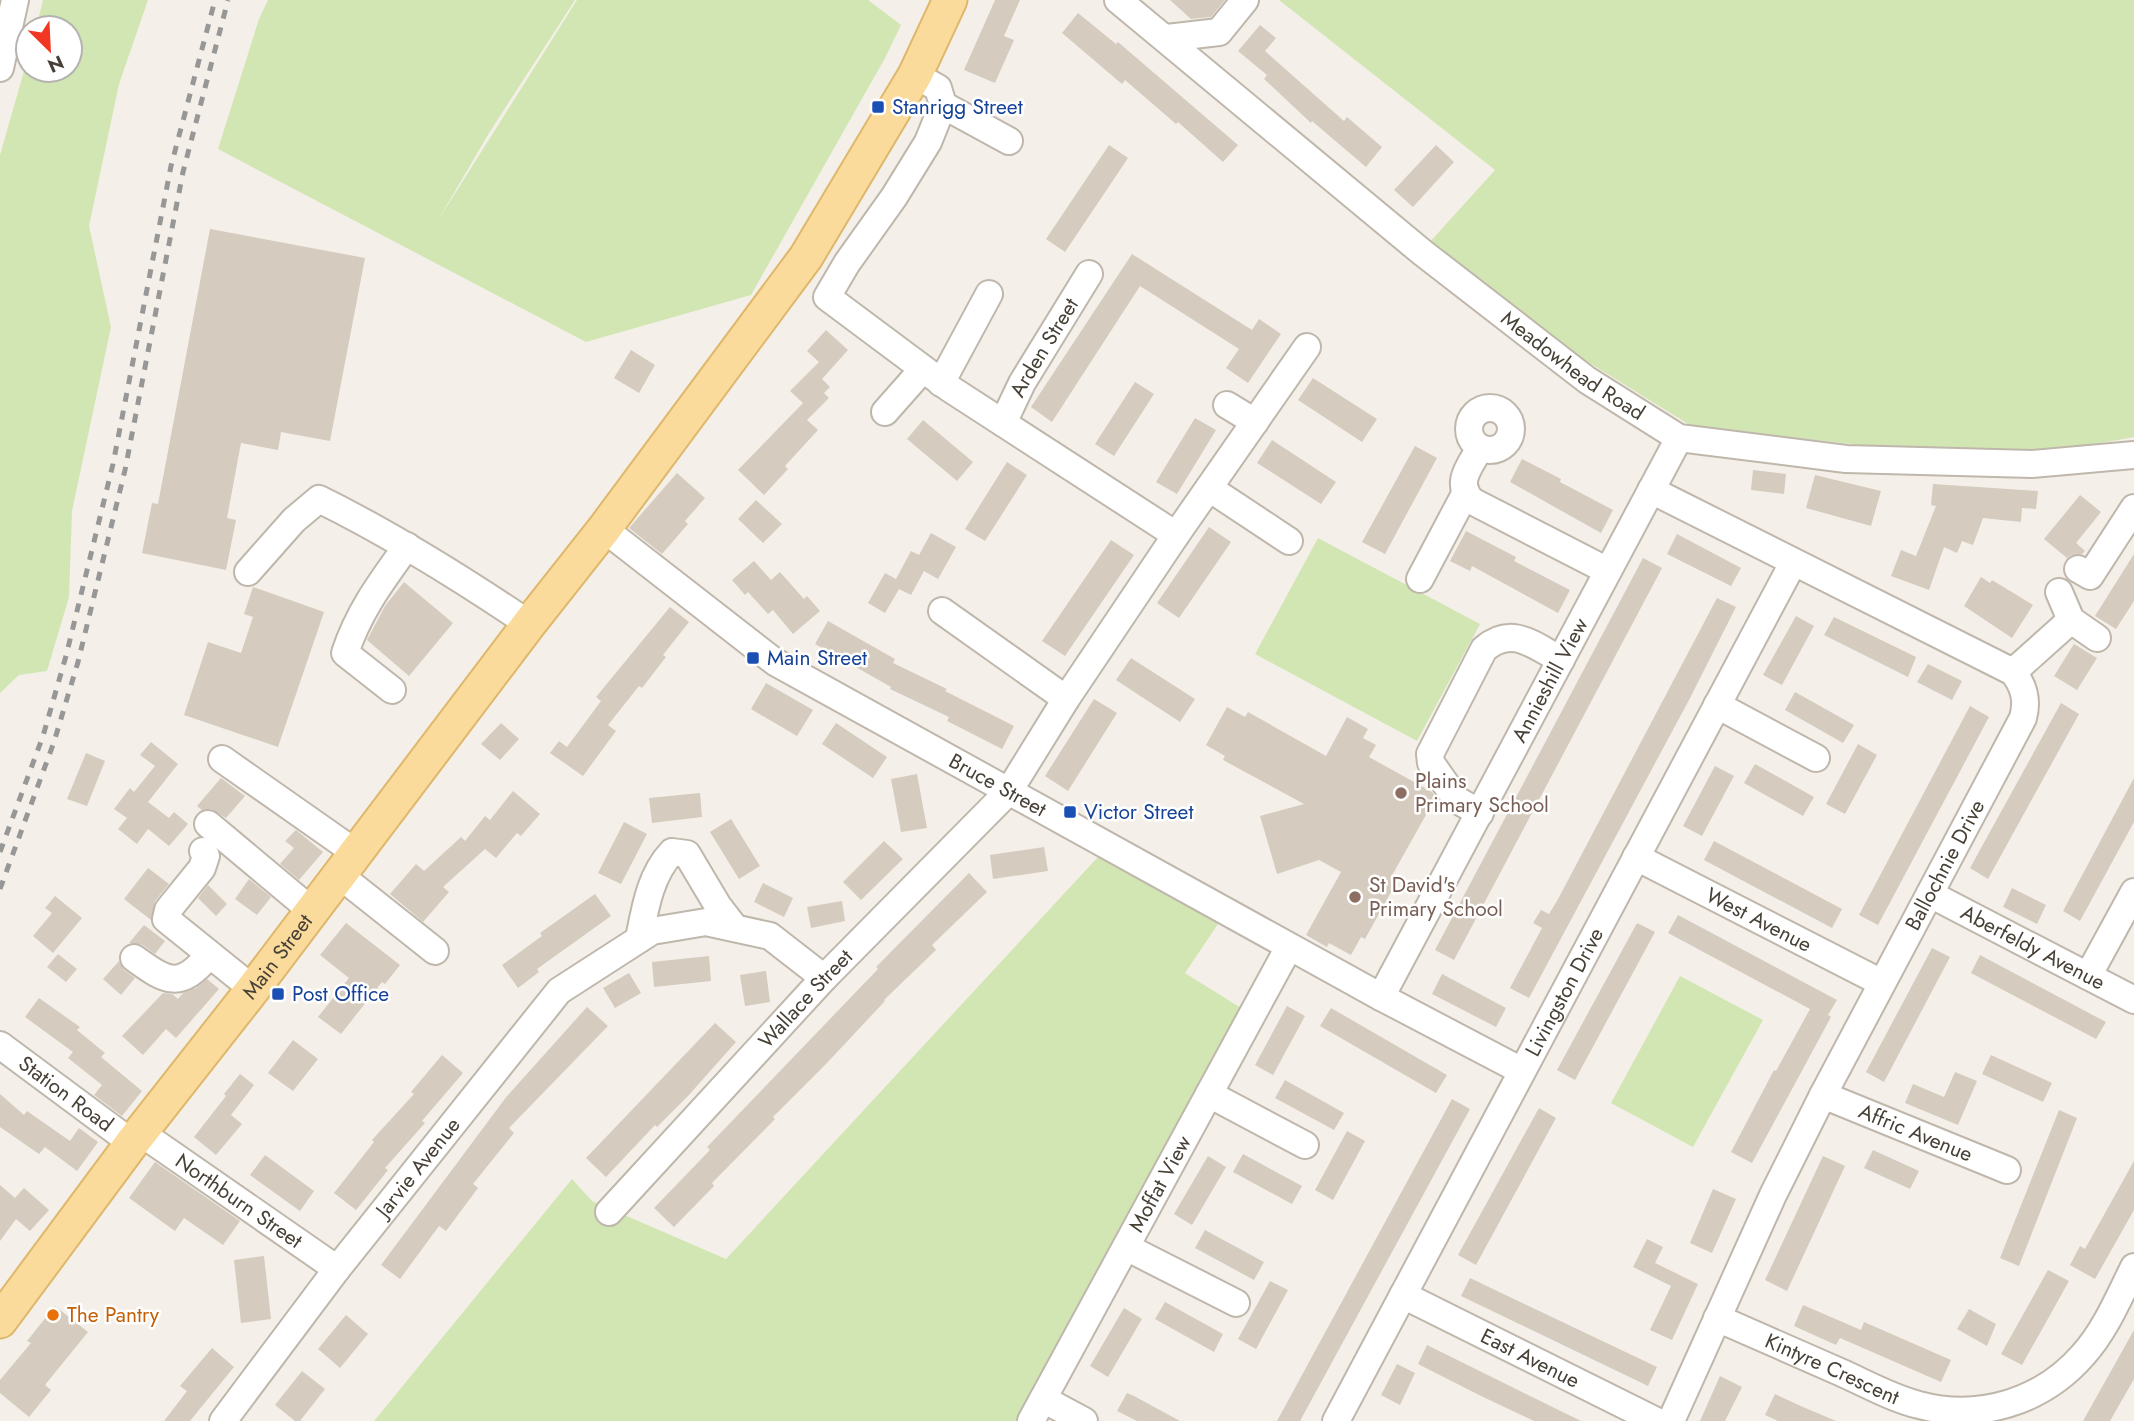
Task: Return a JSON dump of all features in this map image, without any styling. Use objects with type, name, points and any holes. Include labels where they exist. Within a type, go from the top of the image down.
[{"type":"main road","name":"Main Street","points":[[0,1321],[136,1138],[604,529],[806,257],[915,75],[950,0]]},
{"type":"street","points":[[0,68],[15,0]]},
{"type":"street","name":"Meadowhead Road","points":[[1118,0],[1423,253],[1587,380],[1679,438],[1846,459],[2032,464],[2134,455]]},
{"type":"street","points":[[1167,38],[1219,32],[1245,0]]},
{"type":"street","points":[[915,75],[938,88],[943,105],[928,142],[827,297],[932,376],[1176,535]]},
{"type":"street","points":[[943,105],[1009,141]]},
{"type":"street","name":"Arden Street","points":[[1003,423],[1022,383],[1089,274]]},
{"type":"street","points":[[885,412],[932,376],[989,294]]},
{"type":"street","points":[[1009,791],[1066,699],[1176,535],[1307,347]]},
{"type":"street","points":[[1227,405],[1255,422]]},
{"type":"street","name":"Annieshill View","points":[[1381,998],[1679,438]]},
{"type":"street","points":[[1420,579],[1465,494],[1463,479],[1480,448]]},
{"type":"street","points":[[1209,488],[1289,541]]},
{"type":"street","points":[[1651,490],[2013,672],[2071,620]]},
{"type":"street","points":[[1465,494],[1472,501],[1608,571]]},
{"type":"street","points":[[248,572],[295,520],[319,499],[407,546],[529,624]]},
{"type":"street","points":[[2078,569],[2090,576],[2134,509]]},
{"type":"street","name":"Bruce Street","points":[[604,529],[775,663],[1381,998],[1522,1071]]},
{"type":"street","points":[[392,690],[345,653],[369,598],[407,546]]},
{"type":"street","name":"Livingston Drive","points":[[1336,1421],[1793,563]]},
{"type":"street","points":[[2059,592],[2071,620],[2097,638]]},
{"type":"street","points":[[942,611],[1066,699]]},
{"type":"street","points":[[1479,813],[1457,800],[1431,764],[1430,754],[1472,671],[1484,649],[1496,639],[1519,637],[1561,660]]},
{"type":"street","name":"Ballochnie Drive","points":[[1671,1421],[1773,1195],[1823,1095],[2023,718],[2025,693],[2013,672]]},
{"type":"street","points":[[1717,705],[1816,758]]},
{"type":"street","points":[[222,759],[347,864],[435,951]]},
{"type":"street","name":"Wallace Street","points":[[609,1212],[824,978],[1009,791]]},
{"type":"street","points":[[208,824],[312,911]]},
{"type":"street","points":[[203,851],[206,856],[202,868],[168,911],[166,919],[253,989]]},
{"type":"street","points":[[639,939],[649,895],[662,863],[672,852],[687,854],[718,906],[735,928]]},
{"type":"street","name":"West Avenue","points":[[1636,857],[1882,983]]},
{"type":"street","points":[[2088,976],[2134,892]]},
{"type":"street","name":"Aberfeldy Avenue","points":[[1930,894],[2134,1000]]},
{"type":"street","name":"Jarvie Avenue","points":[[223,1421],[337,1269],[559,991],[652,930],[706,922],[770,936],[824,978]]},
{"type":"street","name":"Moffat View","points":[[1037,1410],[1289,947]]},
{"type":"street","points":[[134,958],[162,977],[176,979],[193,972],[209,955]]},
{"type":"street","name":"Station Road","points":[[0,1045],[136,1138]]},
{"type":"street","points":[[1209,1094],[1304,1145]]},
{"type":"street","name":"Affric Avenue","points":[[1823,1095],[2007,1170]]},
{"type":"street","name":"Northburn Street","points":[[136,1138],[337,1269]]},
{"type":"street","points":[[1126,1247],[1236,1303]]},
{"type":"street","name":"Kintyre Crescent","points":[[1717,1318],[1899,1398],[1929,1415],[1993,1409],[2025,1399],[2056,1381],[2086,1353],[2134,1267]]},
{"type":"street","name":"East Avenue","points":[[1403,1295],[1656,1421]]},
{"type":"street","points":[[1037,1410],[1084,1421]]},
{"type":"green space","points":[[43,0],[148,0],[119,84],[89,226],[111,327],[72,511],[69,597],[47,671],[19,675],[0,693],[0,155],[20,84],[84,84],[84,14],[40,14]]},
{"type":"green space","points":[[268,0],[575,0],[489,133],[437,222],[577,0],[868,0],[901,25],[751,295],[586,342],[218,149],[259,19]]},
{"type":"green space","points":[[1279,0],[2134,0],[2134,437],[2035,455],[1870,446],[1693,427],[1580,357],[1429,243],[1495,170]]},
{"type":"green space","points":[[1318,538],[1480,624],[1417,741],[1255,654]]},
{"type":"green space","points":[[1098,857],[1220,921],[1185,973],[1241,1008],[1020,1421],[374,1421],[572,1179],[592,1201],[726,1259]]},
{"type":"green space","points":[[1680,976],[1763,1020],[1693,1147],[1611,1103]]},
{"type":"building","points":[[995,0],[1020,0],[1004,36],[1014,40],[995,83],[964,70]]},
{"type":"building","points":[[1170,0],[1225,0],[1211,17],[1191,19]]},
{"type":"building","points":[[1078,13],[1116,44],[1118,42],[1238,145],[1223,162],[1178,122],[1176,124],[1125,80],[1122,84],[1062,33]]},
{"type":"building","points":[[1260,25],[1276,38],[1265,51],[1344,121],[1347,117],[1382,147],[1366,167],[1312,121],[1311,123],[1264,79],[1267,75],[1238,51]]},
{"type":"building","points":[[1109,145],[1128,158],[1065,252],[1046,239]]},
{"type":"building","points":[[1436,145],[1454,162],[1413,207],[1394,190]]},
{"type":"building","points":[[210,229],[365,258],[330,441],[281,432],[278,450],[241,443],[227,518],[236,520],[226,570],[142,553],[152,503],[158,504]]},
{"type":"building","points":[[1132,254],[1252,330],[1259,319],[1281,334],[1248,383],[1226,368],[1239,349],[1140,286],[1052,422],[1031,407]]},
{"type":"building","points":[[826,330],[848,350],[822,379],[830,387],[824,393],[829,398],[807,420],[818,430],[785,466],[788,469],[764,495],[738,470],[803,403],[790,391],[819,362],[807,351]]},
{"type":"building","points":[[631,350],[655,365],[639,393],[614,378]]},
{"type":"building","points":[[1313,378],[1377,419],[1362,442],[1298,400]]},
{"type":"building","points":[[1135,382],[1154,394],[1114,456],[1095,444]]},
{"type":"building","points":[[1195,418],[1216,430],[1177,494],[1156,482]]},
{"type":"building","points":[[923,420],[973,462],[957,481],[907,439]]},
{"type":"building","points":[[1272,440],[1336,482],[1321,504],[1257,463]]},
{"type":"building","points":[[1415,446],[1437,458],[1385,554],[1362,542]]},
{"type":"building","points":[[1522,459],[1613,510],[1601,533],[1510,482]]},
{"type":"building","points":[[1007,462],[1027,475],[985,541],[965,529]]},
{"type":"building","points":[[1753,470],[1786,474],[1784,494],[1751,490]]},
{"type":"building","points":[[677,473],[705,498],[685,521],[688,524],[662,554],[629,528]]},
{"type":"building","points":[[1815,475],[1881,491],[1871,526],[1806,508]]},
{"type":"building","points":[[1933,484],[2038,491],[2036,509],[2022,508],[2021,522],[1983,518],[1973,545],[1962,541],[1957,553],[1944,547],[1929,590],[1891,576],[1901,550],[1916,556],[1936,506],[1931,505]]},
{"type":"building","points":[[2080,495],[2101,512],[2076,543],[2085,551],[2067,558],[2044,539]]},
{"type":"building","points":[[756,500],[782,524],[763,543],[738,519]]},
{"type":"building","points":[[1209,527],[1231,542],[1179,618],[1157,603]]},
{"type":"building","points":[[1466,531],[1516,557],[1514,561],[1570,590],[1558,613],[1472,566],[1470,571],[1450,561]]},
{"type":"building","points":[[931,533],[956,547],[938,579],[924,571],[911,595],[899,589],[885,613],[868,603],[885,573],[896,579],[911,551],[919,555]]},
{"type":"building","points":[[1677,534],[1741,568],[1731,586],[1667,554]]},
{"type":"building","points":[[1111,540],[1134,555],[1065,656],[1042,641]]},
{"type":"building","points":[[2134,554],[2134,601],[2116,629],[2095,616]]},
{"type":"building","points":[[1643,558],[1662,568],[1454,960],[1435,950]]},
{"type":"building","points":[[754,561],[771,580],[780,572],[804,599],[807,596],[820,611],[793,634],[773,610],[768,614],[748,592],[745,595],[732,580]]},
{"type":"building","points":[[1981,577],[1990,583],[1992,580],[2033,605],[2012,638],[1964,606]]},
{"type":"building","points":[[404,582],[453,623],[409,676],[367,640],[385,606]]},
{"type":"building","points":[[253,587],[324,612],[278,747],[184,715],[208,642],[241,653],[253,617],[244,614]]},
{"type":"building","points":[[1717,598],[1736,607],[1529,998],[1510,988],[1542,928],[1533,923],[1541,910],[1549,914],[1557,901]]},
{"type":"building","points":[[670,607],[689,622],[642,688],[639,686],[608,725],[616,731],[583,776],[550,753],[559,741],[567,747],[601,701],[596,697]]},
{"type":"building","points":[[1796,616],[1814,626],[1782,685],[1763,675]]},
{"type":"building","points":[[1834,617],[1916,657],[1908,677],[1824,635]]},
{"type":"building","points":[[828,621],[895,659],[893,663],[1014,726],[1002,749],[947,721],[949,717],[890,689],[891,687],[815,644]]},
{"type":"building","points":[[2074,644],[2097,658],[2077,690],[2054,676]]},
{"type":"building","points":[[1131,658],[1195,699],[1180,722],[1116,680]]},
{"type":"building","points":[[1928,664],[1962,681],[1952,700],[1917,682]]},
{"type":"building","points":[[766,683],[813,710],[797,736],[751,709]]},
{"type":"building","points":[[1795,692],[1854,725],[1843,743],[1785,710]]},
{"type":"building","points":[[1094,699],[1117,713],[1068,791],[1045,776]]},
{"type":"building","points":[[2061,703],[2079,714],[1988,879],[1970,868]]},
{"type":"building","points":[[1970,706],[1989,717],[1878,925],[1859,915]]},
{"type":"building","points":[[1227,707],[1245,717],[1248,712],[1326,756],[1347,717],[1368,729],[1363,738],[1376,745],[1369,757],[1432,792],[1436,797],[1390,879],[1396,883],[1365,939],[1361,937],[1351,955],[1329,943],[1327,947],[1306,935],[1341,872],[1319,860],[1277,874],[1260,816],[1304,804],[1223,760],[1225,756],[1206,745]]},
{"type":"building","points":[[501,723],[519,739],[500,760],[481,744]]},
{"type":"building","points":[[836,723],[887,757],[873,778],[822,744]]},
{"type":"building","points":[[151,742],[178,764],[148,802],[169,818],[174,812],[188,824],[169,846],[148,829],[137,844],[118,829],[127,818],[114,809],[130,788],[134,792],[155,766],[140,755]]},
{"type":"building","points":[[1858,744],[1877,755],[1845,814],[1826,804]]},
{"type":"building","points":[[86,753],[105,761],[87,806],[67,799]]},
{"type":"building","points":[[1755,764],[1814,797],[1803,816],[1744,783]]},
{"type":"building","points":[[1715,766],[1734,776],[1702,836],[1683,826]]},
{"type":"building","points":[[917,774],[927,828],[901,832],[891,779]]},
{"type":"building","points":[[221,778],[245,796],[226,818],[211,809],[202,810],[197,806]]},
{"type":"building","points":[[2134,778],[2134,822],[2080,921],[2063,911]]},
{"type":"building","points":[[513,791],[540,814],[521,836],[517,833],[496,858],[485,849],[443,887],[449,892],[423,922],[390,894],[416,864],[424,871],[461,837],[465,841],[485,816],[490,820]]},
{"type":"building","points":[[700,793],[702,817],[652,823],[649,798]]},
{"type":"building","points":[[731,819],[760,866],[739,879],[710,832]]},
{"type":"building","points":[[624,822],[647,834],[621,884],[598,873]]},
{"type":"building","points":[[296,830],[323,852],[299,880],[280,864],[294,848],[285,841]]},
{"type":"building","points":[[884,841],[903,859],[861,900],[843,882]]},
{"type":"building","points":[[1714,841],[1842,909],[1832,928],[1704,860]]},
{"type":"building","points":[[1044,847],[1048,871],[993,879],[990,855]]},
{"type":"building","points":[[148,868],[169,884],[155,901],[151,920],[124,899]]},
{"type":"building","points":[[969,873],[987,892],[932,945],[936,950],[884,1000],[773,1117],[775,1119],[712,1183],[714,1186],[674,1227],[654,1208],[710,1150],[707,1147],[878,969],[876,967]]},
{"type":"building","points":[[249,879],[271,897],[257,915],[235,899]]},
{"type":"building","points":[[763,883],[793,898],[784,917],[754,902]]},
{"type":"building","points":[[208,885],[227,904],[216,916],[198,898]]},
{"type":"building","points":[[2012,888],[2046,905],[2037,924],[2003,907]]},
{"type":"building","points":[[595,894],[611,916],[537,969],[539,972],[518,988],[502,965],[542,936],[540,933]]},
{"type":"building","points":[[55,896],[82,918],[53,953],[33,936],[52,913],[45,908]]},
{"type":"building","points":[[842,901],[845,921],[811,928],[807,907]]},
{"type":"building","points":[[1678,915],[1837,1000],[1828,1015],[1831,1017],[1752,1163],[1731,1152],[1810,1009],[1668,933]]},
{"type":"building","points":[[346,923],[400,965],[385,984],[382,982],[341,1034],[318,1017],[349,978],[320,955]]},
{"type":"building","points":[[1637,923],[1655,932],[1575,1080],[1557,1070]]},
{"type":"building","points":[[144,925],[165,941],[155,954],[143,945],[129,943]]},
{"type":"building","points":[[1932,948],[1950,957],[1884,1082],[1866,1072]]},
{"type":"building","points":[[58,954],[77,969],[66,982],[47,967]]},
{"type":"building","points":[[1980,955],[2106,1022],[2096,1039],[1971,973]]},
{"type":"building","points":[[709,956],[711,981],[654,987],[652,962]]},
{"type":"building","points":[[119,961],[124,970],[135,978],[121,995],[103,979]]},
{"type":"building","points":[[766,971],[770,1002],[745,1006],[740,975]]},
{"type":"building","points":[[629,973],[641,993],[615,1008],[603,988]]},
{"type":"building","points":[[1442,974],[1506,1008],[1496,1027],[1432,994]]},
{"type":"building","points":[[207,979],[219,989],[176,1038],[166,1029],[143,1055],[122,1036],[163,993],[172,994],[178,999],[183,993],[196,988]]},
{"type":"building","points":[[39,998],[80,1027],[77,1030],[105,1053],[101,1057],[142,1091],[122,1116],[94,1095],[102,1085],[68,1058],[73,1052],[25,1017]]},
{"type":"building","points":[[1287,1006],[1305,1016],[1273,1075],[1255,1065]]},
{"type":"building","points":[[587,1007],[608,1026],[509,1128],[514,1133],[473,1184],[478,1188],[446,1231],[439,1226],[400,1279],[381,1265],[507,1096]]},
{"type":"building","points":[[1331,1008],[1447,1075],[1436,1093],[1320,1026]]},
{"type":"building","points":[[715,1023],[736,1042],[688,1096],[657,1127],[655,1125],[606,1177],[586,1158]]},
{"type":"building","points":[[293,1040],[318,1059],[293,1091],[268,1073]]},
{"type":"building","points":[[442,1055],[463,1073],[422,1121],[425,1123],[385,1168],[388,1170],[356,1210],[334,1193],[374,1142],[372,1140],[414,1094],[411,1092]]},
{"type":"building","points":[[1991,1055],[2052,1083],[2043,1102],[1982,1074]]},
{"type":"building","points":[[1955,1072],[1977,1081],[1958,1125],[1905,1103],[1913,1084],[1944,1097]]},
{"type":"building","points":[[240,1074],[254,1085],[231,1115],[242,1124],[216,1155],[194,1137]]},
{"type":"building","points":[[1285,1080],[1344,1113],[1334,1130],[1275,1098]]},
{"type":"building","points":[[0,1094],[24,1115],[27,1111],[70,1141],[79,1128],[98,1142],[77,1171],[45,1147],[39,1154],[0,1127]]},
{"type":"building","points":[[1452,1099],[1470,1109],[1300,1421],[1277,1421]]},
{"type":"building","points":[[1539,1108],[1556,1118],[1476,1265],[1458,1255]]},
{"type":"building","points":[[2059,1110],[2077,1118],[2019,1266],[2000,1258]]},
{"type":"building","points":[[1347,1131],[1365,1141],[1333,1200],[1315,1190]]},
{"type":"building","points":[[1873,1150],[1919,1171],[1910,1189],[1864,1168]]},
{"type":"building","points":[[1243,1154],[1302,1186],[1292,1204],[1233,1172]]},
{"type":"building","points":[[265,1155],[314,1191],[300,1211],[250,1175]]},
{"type":"building","points":[[1208,1156],[1226,1167],[1192,1225],[1174,1214]]},
{"type":"building","points":[[1823,1156],[1845,1166],[1787,1291],[1765,1280]]},
{"type":"building","points":[[2134,1161],[2134,1210],[2095,1279],[2070,1265],[2080,1246],[2085,1249]]},
{"type":"building","points":[[155,1162],[240,1221],[223,1245],[184,1218],[175,1231],[129,1198]]},
{"type":"building","points":[[0,1185],[15,1198],[24,1188],[49,1210],[30,1231],[16,1219],[0,1241]]},
{"type":"building","points":[[1713,1189],[1736,1199],[1712,1253],[1690,1243]]},
{"type":"building","points":[[1205,1230],[1264,1262],[1254,1280],[1195,1248]]},
{"type":"building","points":[[1647,1239],[1663,1247],[1655,1263],[1698,1284],[1672,1340],[1650,1330],[1671,1286],[1633,1267]]},
{"type":"building","points":[[264,1256],[271,1319],[241,1323],[234,1260]]},
{"type":"building","points":[[2048,1270],[2069,1281],[2022,1365],[2001,1354]]},
{"type":"building","points":[[1470,1278],[1657,1367],[1648,1386],[1461,1296]]},
{"type":"building","points":[[1270,1281],[1288,1290],[1256,1349],[1238,1339]]},
{"type":"building","points":[[1165,1302],[1223,1334],[1214,1352],[1155,1319]]},
{"type":"building","points":[[1803,1305],[1861,1330],[1864,1322],[1951,1360],[1941,1382],[1840,1338],[1836,1345],[1794,1326]]},
{"type":"building","points":[[55,1306],[88,1332],[45,1385],[51,1390],[29,1417],[0,1393],[0,1380],[31,1343],[27,1341]]},
{"type":"building","points":[[1124,1308],[1142,1319],[1108,1377],[1090,1366]]},
{"type":"building","points":[[1969,1309],[1996,1324],[1987,1346],[1957,1329]]},
{"type":"building","points":[[346,1315],[368,1334],[340,1368],[318,1349]]},
{"type":"building","points":[[2134,1330],[2134,1379],[2110,1421],[2083,1421]]},
{"type":"building","points":[[1427,1345],[1581,1421],[1534,1421],[1481,1396],[1418,1364]]},
{"type":"building","points":[[212,1348],[234,1367],[190,1421],[164,1421],[187,1391],[180,1386]]},
{"type":"building","points":[[1397,1364],[1415,1373],[1400,1405],[1381,1395]]},
{"type":"building","points":[[302,1371],[325,1389],[300,1421],[295,1421],[275,1405]]},
{"type":"building","points":[[1720,1376],[1742,1387],[1725,1421],[1700,1421]]},
{"type":"building","points":[[1127,1393],[1180,1421],[1137,1421],[1117,1411]]},
{"type":"building","points":[[1775,1394],[1836,1421],[1778,1421],[1765,1415]]},
{"type":"railway","points":[[0,852],[43,736],[66,656],[113,464],[171,166],[215,0]]},
{"type":"railway","points":[[0,889],[54,742],[78,662],[125,470],[183,172],[228,0]]},
{"type":"place","name":"Stanrigg Street","points":[[878,107]]},
{"type":"place","name":"Main Street","points":[[753,658]]},
{"type":"place","name":"Plains Primary School","points":[[1401,793]]},
{"type":"place","name":"Victor Street","points":[[1070,812]]},
{"type":"place","name":"St David's Primary School","points":[[1355,897]]},
{"type":"place","name":"Post Office","points":[[278,994]]},
{"type":"place","name":"The Pantry","points":[[53,1315]]}]
